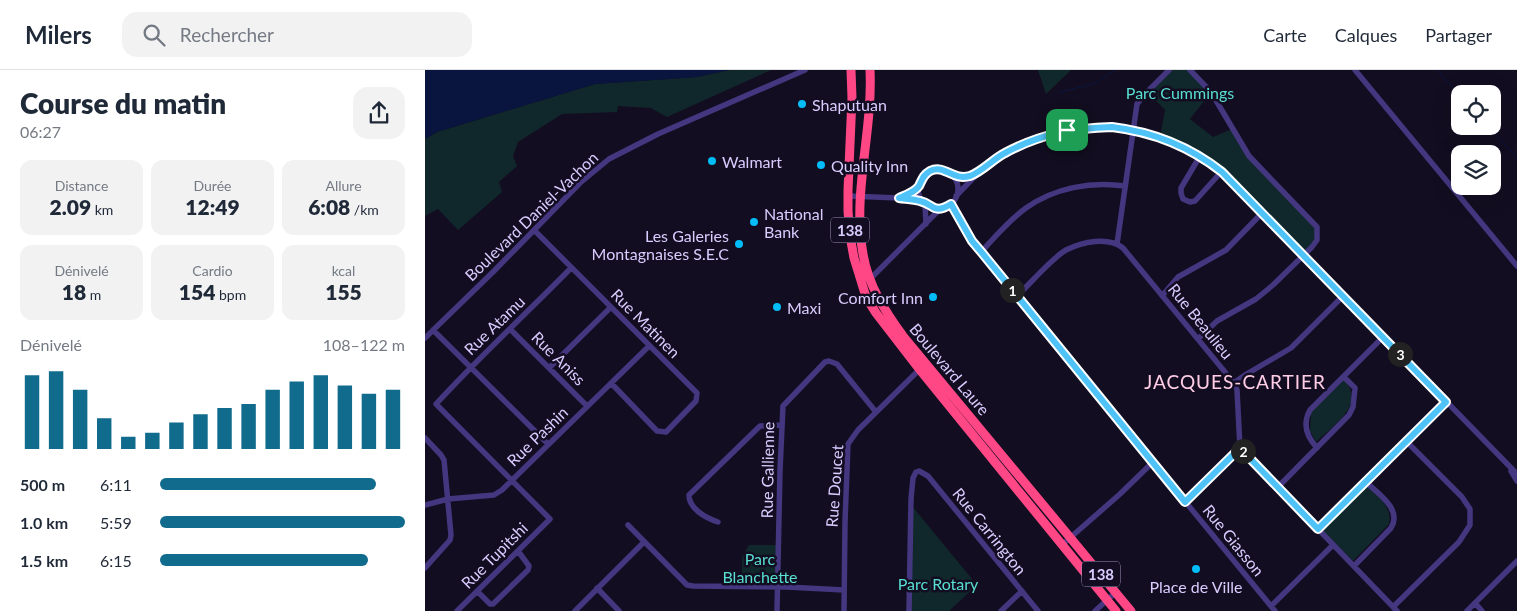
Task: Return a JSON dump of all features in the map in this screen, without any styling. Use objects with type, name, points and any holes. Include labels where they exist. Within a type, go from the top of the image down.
[{"type":"highway","points":[[847,70],[852,98]]},
{"type":"highway","name":"Boulevard Laure","points":[[851,70],[852,98],[848,196],[851,243],[866,297],[875,313],[1071,538],[1131,611]]},
{"type":"highway","name":"Boulevard Laure","points":[[871,70],[859,223],[863,255],[870,279],[881,304],[923,366],[1116,611]]},
{"type":"street","name":"Boulevard Daniel-Vachon","points":[[425,338],[580,183],[616,154],[805,70]]},
{"type":"street","points":[[1017,296],[1067,250],[1086,243],[1117,244],[1137,108],[1140,100],[1169,70]]},
{"type":"street","points":[[1190,70],[1211,92],[1249,156],[1317,227],[1317,240],[1267,291],[1217,321],[1198,339]]},
{"type":"street","points":[[1355,70],[1517,266]]},
{"type":"street","points":[[870,279],[941,208],[951,204],[956,196],[995,158],[1052,134],[1087,128],[1112,127],[1133,130],[1172,142],[1200,156],[1222,172],[1517,474]]},
{"type":"street","points":[[1200,156],[1181,188],[1183,199],[1190,202],[1195,201],[1222,172]]},
{"type":"street","points":[[925,224],[924,203],[918,187],[920,181],[928,172],[940,169],[959,177],[965,177],[981,170]]},
{"type":"street","points":[[951,174],[957,184],[956,196]]},
{"type":"street","points":[[981,252],[1025,208],[1060,191],[1091,184],[1125,186]]},
{"type":"street","points":[[899,198],[918,187]]},
{"type":"street","points":[[848,196],[899,198],[924,203],[930,207],[941,208]]},
{"type":"street","name":"Rue Giasson","points":[[951,204],[981,252],[1273,608]]},
{"type":"street","points":[[1163,296],[1178,277],[1226,250],[1262,213]]},
{"type":"street","name":"Rue Matinen","points":[[534,230],[697,393],[696,402],[666,432],[657,431],[611,383]]},
{"type":"street","name":"Rue Beaulieu","points":[[1117,244],[1123,248],[1234,383],[1237,390],[1240,448]]},
{"type":"street","name":"Rue Atamu","points":[[512,480],[436,404],[470,366],[511,330],[571,268]]},
{"type":"street","points":[[1234,383],[1291,348],[1343,296]]},
{"type":"street","points":[[549,368],[611,307]]},
{"type":"street","points":[[433,330],[548,444]]},
{"type":"street","name":"Rue Aniss","points":[[511,330],[587,406]]},
{"type":"street","points":[[1317,448],[1307,432],[1305,423],[1307,414],[1383,337]]},
{"type":"street","name":"Rue Pashin","points":[[425,505],[449,499],[494,495],[502,490],[649,346]]},
{"type":"street","name":"Rue Gallienne","points":[[777,611],[783,406],[825,362],[829,361],[837,364],[876,412]]},
{"type":"street","name":"Rue Doucet","points":[[844,611],[848,444],[858,430],[923,366]]},
{"type":"street","points":[[1278,488],[1333,433],[1352,411],[1355,388],[1344,377]]},
{"type":"street","points":[[1318,529],[1446,402]]},
{"type":"street","points":[[718,522],[708,518],[694,508],[689,495],[760,426],[781,425]]},
{"type":"street","points":[[425,438],[444,460],[451,535],[450,540],[425,568]]},
{"type":"street","points":[[1185,502],[1240,448],[1395,609],[1459,542],[1467,531],[1471,519],[1470,509],[1462,497],[1406,441]]},
{"type":"street","points":[[1063,544],[1153,462]]},
{"type":"street","points":[[1507,465],[1517,481]]},
{"type":"street","name":"Rue Carrington","points":[[909,611],[911,500],[913,478],[916,472],[919,471],[928,476],[1038,611]]},
{"type":"street","name":"Rue Tupitshi","points":[[457,611],[550,519],[512,480]]},
{"type":"street","points":[[1354,566],[1391,528],[1395,521],[1392,509],[1365,481]]},
{"type":"street","points":[[628,525],[687,585],[844,590]]},
{"type":"street","points":[[575,611],[644,542]]},
{"type":"street","points":[[1273,608],[1333,545]]},
{"type":"street","points":[[477,591],[490,604],[493,604],[528,570],[527,562],[518,551]]},
{"type":"street","points":[[1467,611],[1516,561]]},
{"type":"street","points":[[597,588],[619,611]]},
{"type":"street","points":[[1001,611],[1022,591]]},
{"type":"street","points":[[1095,611],[1116,592]]},
{"type":"street","points":[[1475,603],[1482,611]]},
{"type":"green space","points":[[729,70],[771,70],[667,117],[651,108],[618,106],[617,112],[562,114],[518,142],[513,156],[517,166],[499,182],[502,192],[458,230],[438,209],[425,216],[425,139],[437,132],[595,84],[697,77]]},
{"type":"green space","points":[[1038,70],[1071,70],[1046,94]]},
{"type":"green space","name":"Parc Cummings","points":[[1169,70],[1190,70],[1211,92],[1190,119],[1213,137],[1232,129],[1244,150],[1317,227],[1318,236],[1303,255],[1211,163],[1160,137],[1165,110],[1147,91]]},
{"type":"green space","points":[[1344,380],[1350,389],[1352,398],[1350,406],[1338,422],[1316,442],[1310,431],[1311,412]]},
{"type":"green space","points":[[1365,484],[1383,501],[1390,518],[1389,524],[1353,561],[1321,529]]},
{"type":"green space","name":"Parc Rotary","points":[[912,506],[977,585],[949,611],[910,611]]},
{"type":"green space","name":"Parc Blanchette","points":[[749,545],[779,545],[777,589],[742,587],[742,557]]},
{"type":"water","points":[[425,70],[729,70],[697,77],[595,84],[437,132],[425,139]]},
{"type":"waterway","points":[[1059,92],[1094,84],[1115,70]]},
{"type":"waterway","points":[[1437,70],[1451,85]]},
{"type":"waterway","points":[[1496,135],[1517,158]]},
{"type":"place","name":"Shaputuan","points":[[802,104]]},
{"type":"place","name":"Walmart","points":[[712,161]]},
{"type":"place","name":"Quality Inn","points":[[821,165]]},
{"type":"place","name":"National Bank","points":[[754,222]]},
{"type":"place","name":"Les Galeries Montagnaises S.E.C","points":[[739,244]]},
{"type":"place","name":"Comfort Inn","points":[[933,297]]},
{"type":"place","name":"Maxi","points":[[777,307]]},
{"type":"place","name":"Place de Ville","points":[[1196,569]]},
{"type":"district","name":"JACQUES-CARTIER","points":[[1235,381]]},
{"type":"route","points":[[1112,127],[1147,133],[1172,142],[1211,163],[1222,172],[1446,402],[1318,529],[1240,448],[1185,502],[972,241],[951,204],[936,208],[930,207],[923,201],[899,198],[918,187],[923,176],[928,172],[940,169],[959,177],[972,175],[995,158],[1015,148],[1067,130],[1112,127]]}]
